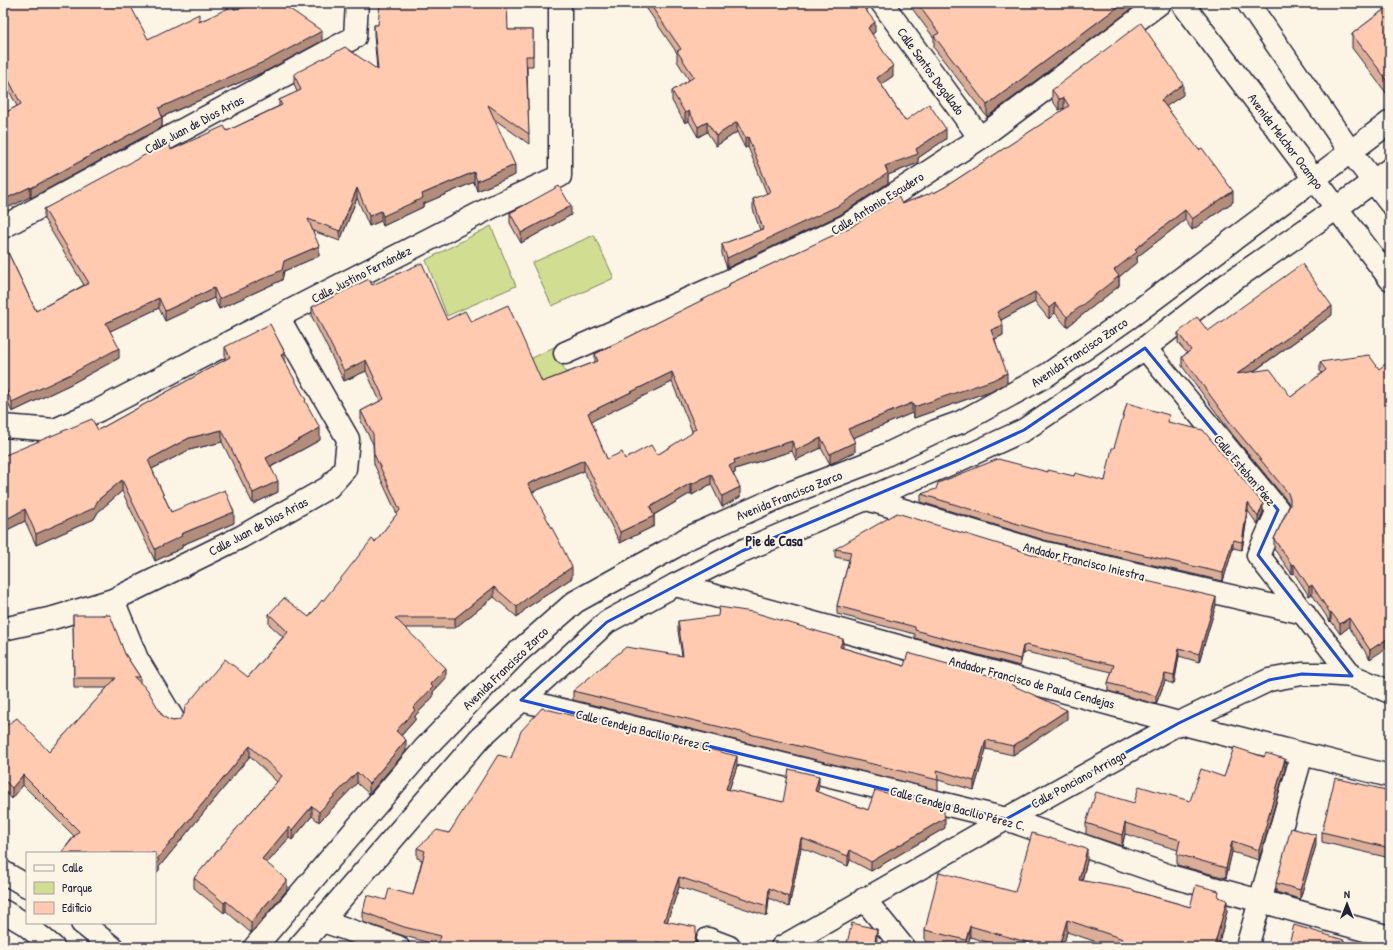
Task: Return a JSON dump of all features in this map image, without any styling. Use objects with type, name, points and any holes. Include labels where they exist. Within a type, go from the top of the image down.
[{"type":"street","name":"Calle Juan de Dios Arias","points":[[3,227],[355,37],[357,3]]},
{"type":"street","name":"Calle Justino Fernández","points":[[3,426],[55,430],[99,410],[492,207],[560,176],[560,3]]},
{"type":"street","name":"Calle Santos Degollado","points":[[882,3],[980,138]]},
{"type":"street","name":"Calle Antonio Escudero","points":[[565,353],[720,285],[846,226],[980,138],[1160,3]]},
{"type":"street","name":"Avenida Melchor Ocampo","points":[[1182,3],[1390,279]]},
{"type":"street","points":[[1248,3],[1350,151],[1382,175],[1390,203]]},
{"type":"street","name":"Avenida Francisco Zarco","points":[[255,947],[424,749],[517,653],[575,602],[674,547],[686,538],[782,496],[871,462],[936,430],[961,422],[1047,375],[1130,317],[1390,122]]},
{"type":"street","points":[[299,947],[480,738],[607,622],[742,551],[960,460],[1024,430],[1145,348],[1229,283],[1382,175]]},
{"type":"street","name":"Calle Juan de Dios Arias","points":[[3,629],[53,618],[113,600],[242,537],[329,487],[345,469],[348,439],[278,317]]},
{"type":"street","name":"Calle Esteban Páez","points":[[1145,348],[1278,510],[1258,555],[1352,676]]},
{"type":"street","name":"Andador Francisco Iniestra","points":[[867,498],[1041,552],[1304,613]]},
{"type":"street","name":"Andador Francisco de Paula Cendejas","points":[[675,585],[1178,722],[1390,776]]},
{"type":"street","points":[[113,600],[137,659],[173,718]]},
{"type":"street","name":"Calle Ponciano Arriaga","points":[[782,947],[1006,818],[1178,722],[1269,680],[1302,674],[1352,676],[1390,691]]},
{"type":"street","name":"Calle Cendeja Bacilio Pérez C.","points":[[520,700],[1006,818],[1170,876],[1390,937]]},
{"type":"street","points":[[1247,947],[1302,754]]},
{"type":"street","points":[[3,872],[26,885]]},
{"type":"street","points":[[864,899],[903,947]]},
{"type":"street","points":[[3,911],[25,924],[53,947]]},
{"type":"street","points":[[323,921],[398,947]]},
{"type":"street","points":[[83,924],[112,947]]},
{"type":"street","points":[[708,939],[729,947]]},
{"type":"highlighted area","points":[[1145,348],[1278,510],[1258,555],[1352,676],[1302,674],[1269,680],[1179,723],[1006,819],[521,700],[607,622],[742,551],[959,460],[1024,430]]},
{"type":"green space","points":[[491,226],[516,286],[447,316],[426,260]]},
{"type":"green space","points":[[594,235],[614,278],[552,306],[532,263]]},
{"type":"green space","points":[[554,347],[567,375],[518,398],[505,372]]},
{"type":"building","points":[[3,3],[129,3],[148,39],[199,14],[199,22],[233,6],[234,9],[270,3],[281,3],[322,31],[268,60],[159,108],[162,117],[31,188],[30,187],[3,200],[3,114],[21,104],[3,69]]},
{"type":"building","points":[[380,3],[507,3],[508,30],[533,30],[533,56],[526,56],[529,134],[488,105],[515,165],[477,181],[474,172],[422,194],[423,198],[383,216],[381,211],[369,216],[357,188],[340,231],[308,219],[319,246],[284,261],[282,270],[219,299],[214,288],[165,311],[159,298],[106,323],[119,348],[71,374],[12,402],[3,383],[3,242],[36,311],[89,283],[44,209],[169,142],[171,150],[224,126],[227,131],[282,105],[279,100],[301,90],[294,74],[345,47],[378,70],[374,25],[378,25]]},
{"type":"building","points":[[649,3],[865,3],[867,6],[864,8],[875,22],[868,28],[893,66],[877,78],[905,121],[929,104],[946,129],[916,149],[918,154],[885,166],[888,173],[840,205],[727,258],[722,244],[763,229],[753,199],[770,192],[748,137],[745,138],[737,122],[716,136],[707,122],[698,127],[689,111],[685,113],[672,91],[694,77],[677,51],[681,49]]},
{"type":"building","points":[[917,3],[1123,3],[987,105],[934,36],[939,33]]},
{"type":"building","points":[[1390,5],[1390,78],[1387,80],[1352,34]]},
{"type":"building","points":[[1141,23],[1183,84],[1161,100],[1199,150],[1202,148],[1233,191],[1192,219],[1185,210],[1135,249],[1137,252],[1114,270],[1119,276],[1067,317],[1055,303],[1049,308],[1035,292],[997,312],[1003,325],[991,330],[1007,373],[993,380],[914,407],[912,403],[848,429],[855,442],[830,454],[821,438],[796,450],[792,441],[734,460],[735,463],[729,466],[740,487],[722,496],[711,474],[692,484],[691,483],[650,507],[654,516],[620,532],[584,460],[528,484],[572,567],[528,597],[517,607],[494,587],[455,618],[395,618],[446,668],[430,684],[433,687],[413,708],[415,710],[396,731],[406,740],[369,784],[357,772],[319,812],[312,806],[292,830],[289,827],[262,859],[287,880],[251,922],[226,901],[224,903],[194,878],[282,776],[250,746],[157,859],[159,860],[156,864],[156,852],[62,852],[79,831],[23,775],[12,788],[3,779],[3,728],[17,718],[49,752],[116,678],[74,678],[73,615],[110,615],[125,654],[140,677],[134,677],[147,689],[162,715],[173,721],[179,720],[184,714],[185,707],[225,659],[248,677],[288,632],[269,614],[284,598],[309,617],[372,539],[375,542],[400,510],[374,454],[373,434],[361,411],[384,399],[366,360],[344,371],[312,307],[369,279],[372,285],[422,263],[447,320],[465,311],[471,322],[508,305],[542,382],[598,361],[595,354],[730,286],[729,284],[851,227],[898,196],[902,204],[933,192],[934,193],[945,187],[1069,106],[1064,98],[1059,99],[1052,90]],"holes":[[[672,372],[696,429],[692,431],[692,433],[657,455],[651,445],[625,459],[622,452],[607,459],[588,413]]]},
{"type":"building","points":[[559,186],[571,206],[521,233],[510,213]]},
{"type":"building","points":[[1302,264],[1332,306],[1237,374],[1270,369],[1291,397],[1326,370],[1320,362],[1369,355],[1379,369],[1388,362],[1390,364],[1390,637],[1370,650],[1349,618],[1340,624],[1331,612],[1330,613],[1312,585],[1309,587],[1294,564],[1292,565],[1274,539],[1290,505],[1288,493],[1232,425],[1182,357],[1191,350],[1178,333],[1197,317],[1208,331]]},
{"type":"building","points":[[270,324],[285,353],[281,355],[320,428],[266,458],[278,481],[253,493],[222,430],[189,438],[148,460],[171,512],[225,490],[234,512],[181,534],[182,536],[155,549],[122,480],[98,500],[94,508],[36,534],[25,509],[3,521],[3,456],[92,419],[98,430],[230,357],[225,347]]},
{"type":"building","points":[[1127,403],[1169,415],[1168,422],[1203,430],[1263,504],[1258,517],[1248,503],[1242,542],[1233,540],[1223,573],[1044,532],[921,494],[936,489],[938,483],[998,459],[1048,472],[1048,470],[1074,476],[1075,473],[1105,481],[1112,448],[1114,448]]},
{"type":"building","points":[[897,513],[1038,556],[1216,597],[1199,654],[1179,648],[1174,676],[1165,674],[1156,696],[1108,683],[1114,665],[1026,645],[1023,646],[1020,659],[915,630],[915,627],[837,606],[851,552],[835,549]]},
{"type":"building","points":[[719,607],[753,612],[843,639],[840,647],[904,666],[908,653],[1013,682],[1012,685],[1067,710],[1013,746],[986,740],[974,781],[937,770],[938,780],[573,691],[626,647],[683,656],[678,621],[718,616]]},
{"type":"building","points":[[542,708],[737,756],[726,789],[783,802],[789,769],[819,776],[815,791],[868,810],[875,790],[943,807],[945,818],[871,862],[850,850],[848,856],[801,838],[789,897],[769,888],[767,906],[679,877],[664,921],[696,927],[694,947],[684,947],[656,942],[655,947],[644,945],[644,947],[437,947],[441,936],[404,927],[363,912],[367,895],[386,900],[389,889],[413,895],[425,851],[417,848],[437,830],[449,833],[498,755],[511,758],[521,731]]},
{"type":"building","points":[[1234,747],[1264,757],[1266,753],[1285,759],[1259,850],[1232,841],[1226,868],[1177,854],[1180,840],[1125,823],[1122,835],[1086,823],[1096,792],[1134,803],[1139,786],[1190,801],[1201,769],[1224,777]]},
{"type":"building","points":[[1335,778],[1390,791],[1390,848],[1322,832]]},
{"type":"building","points":[[1291,828],[1316,835],[1300,890],[1276,883]]},
{"type":"building","points":[[1032,833],[1087,849],[1079,880],[1134,890],[1190,907],[1196,885],[1219,891],[1218,897],[1227,900],[1214,947],[1120,947],[1123,939],[1067,920],[1059,947],[1044,947],[970,926],[966,940],[925,930],[939,872],[1015,892]]},
{"type":"building","points":[[852,923],[877,929],[874,947],[846,947]]},
{"type":"building","points":[[1294,925],[1344,940],[1342,947],[1288,947]]},
{"type":"building","points":[[804,945],[817,947],[800,947]]},
{"type":"district","name":"Pie de Casa","points":[[774,541]]}]
